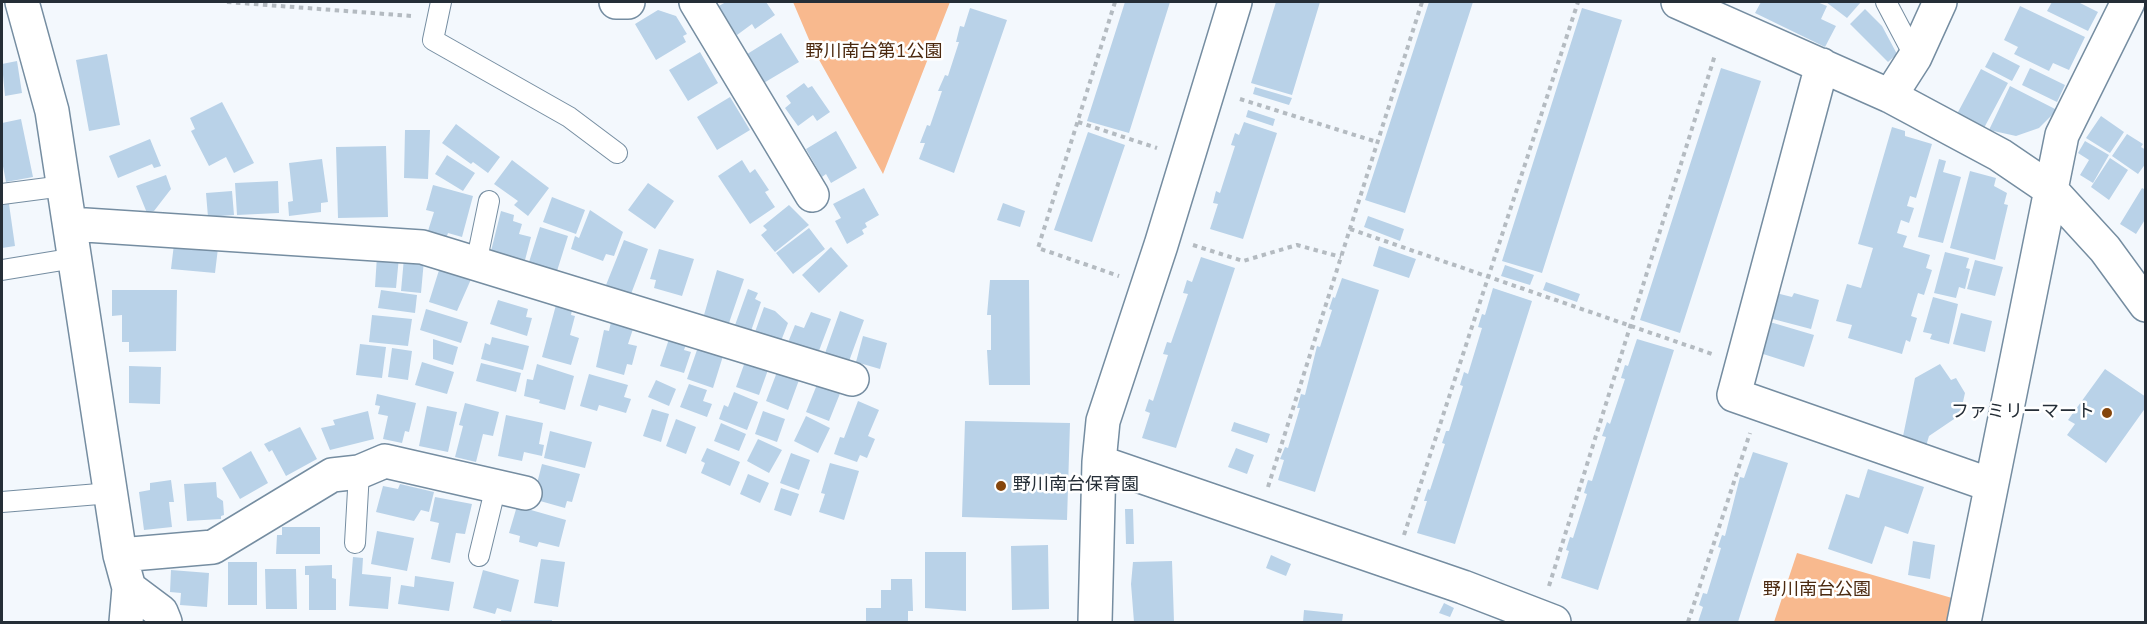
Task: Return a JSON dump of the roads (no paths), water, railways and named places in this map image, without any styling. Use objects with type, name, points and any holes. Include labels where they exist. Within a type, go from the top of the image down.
[{"type":"street","points":[[22,2],[52,111],[120,555],[129,588],[126,622]]},
{"type":"street","points":[[616,2],[628,2]]},
{"type":"street","points":[[696,2],[812,195]]},
{"type":"street","points":[[1095,622],[1102,421],[1148,286],[1235,2]]},
{"type":"street","points":[[1678,2],[1890,96],[2000,155],[2050,189],[2105,249],[2145,305]]},
{"type":"street","points":[[1890,96],[1915,57],[1940,2]]},
{"type":"street","points":[[1964,622],[2062,135],[2128,2]]},
{"type":"street","points":[[1822,65],[1734,395],[1991,485]]},
{"type":"street","points":[[70,224],[422,247],[852,379]]},
{"type":"street","points":[[120,555],[213,547],[332,475],[359,472],[385,461],[511,490]]},
{"type":"street","points":[[1099,462],[1394,564],[1547,620]]},
{"type":"street","points":[[129,588],[160,612],[165,622]]},
{"type":"lane","points":[[441,2],[433,40],[569,117],[617,153]]},
{"type":"lane","points":[[1886,2],[1915,57]]},
{"type":"lane","points":[[2,194],[63,186]]},
{"type":"lane","points":[[476,264],[489,201]]},
{"type":"lane","points":[[2,270],[75,258]]},
{"type":"lane","points":[[355,543],[359,472]]},
{"type":"lane","points":[[479,556],[511,490]]},
{"type":"lane","points":[[2,502],[111,493]]},
{"type":"place","name":"ファミリーマート","points":[[2107,413]]},
{"type":"place","name":"野川南台保育園","points":[[1001,486]]},
{"type":"park label","name":"野川南台第1公園","points":[[874,53]]},
{"type":"park label","name":"野川南台公園","points":[[1817,591]]}]
